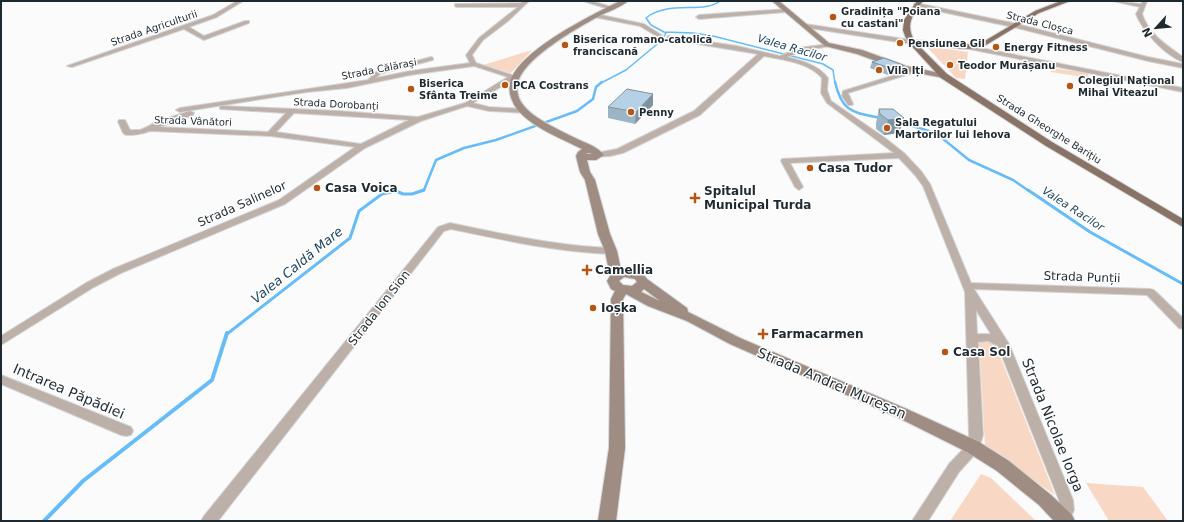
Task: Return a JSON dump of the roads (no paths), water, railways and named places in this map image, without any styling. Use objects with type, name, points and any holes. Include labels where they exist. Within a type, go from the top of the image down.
[{"type":"main road","points":[[596,154],[556,132],[524,110],[514,96],[514,77],[543,49],[596,16],[625,1]]},
{"type":"main road","points":[[776,1],[827,45],[859,52],[914,71],[944,76]]},
{"type":"main road","points":[[918,3],[908,16],[905,27],[911,42],[971,48],[983,45],[1037,12],[1067,1]]},
{"type":"main road","name":"Strada Gheorghe Barițiu","points":[[911,42],[944,76],[1049,144],[1183,224]]},
{"type":"main road","points":[[556,132],[581,154],[585,172],[590,180],[604,234],[610,249],[616,276]]},
{"type":"main road","points":[[581,154],[586,150],[596,154]]},
{"type":"main road","points":[[590,180],[596,154]]},
{"type":"main road","points":[[610,249],[630,273]]},
{"type":"main road","points":[[622,273],[630,273],[639,276],[643,282],[641,286],[636,290],[626,290],[615,286],[613,281],[616,276],[622,273]]},
{"type":"main road","name":"Strada Andrei Mureșan","points":[[643,282],[692,318]]},
{"type":"main road","points":[[607,521],[617,448],[617,299],[626,290]]},
{"type":"main road","name":"Strada Andrei Mureșan","points":[[626,290],[653,303],[692,318],[735,341],[904,414],[973,447],[1003,466],[1045,500],[1065,519]]},
{"type":"street","name":"Strada Agriculturii","points":[[70,66],[186,27],[222,13],[241,1]]},
{"type":"street","points":[[585,1],[612,8]]},
{"type":"street","points":[[1115,1],[1144,3],[1139,14],[1141,22],[1146,30],[1155,39],[1183,60]]},
{"type":"street","points":[[457,5],[525,3]]},
{"type":"street","points":[[514,77],[474,64],[470,59],[470,51],[481,39],[525,3]]},
{"type":"street","name":"Strada Cloșca","points":[[918,3],[1014,25],[1148,59],[1183,66]]},
{"type":"street","points":[[699,17],[786,10]]},
{"type":"street","points":[[596,16],[642,25],[660,36]]},
{"type":"street","points":[[186,27],[204,38],[247,22]]},
{"type":"street","points":[[804,26],[911,42]]},
{"type":"street","name":"Strada Nicolae Iorga","points":[[669,38],[783,56],[818,70],[825,78],[823,91],[825,98],[911,164],[927,186],[969,288],[1003,344],[1066,500],[1067,510],[1065,519]]},
{"type":"street","points":[[783,56],[792,52],[827,45]]},
{"type":"street","points":[[971,48],[1183,90]]},
{"type":"street","points":[[596,154],[610,154],[620,151],[693,116],[763,53]]},
{"type":"street","points":[[370,81],[371,78],[378,73],[431,59]]},
{"type":"street","name":"Strada Călărași","points":[[180,110],[288,93],[347,86],[474,64]]},
{"type":"street","points":[[850,104],[845,96],[845,92],[914,71]]},
{"type":"street","name":"Strada Salinelor","points":[[1,341],[90,285],[117,272],[282,202],[362,146],[418,118],[467,104],[514,77]]},
{"type":"street","name":"Strada Călărași","points":[[227,108],[288,93]]},
{"type":"street","points":[[253,110],[255,104],[262,100]]},
{"type":"street","points":[[467,104],[489,109],[524,110]]},
{"type":"street","name":"Strada Dorobanți","points":[[150,129],[161,123],[187,114],[227,108],[418,118]]},
{"type":"street","points":[[270,134],[292,111]]},
{"type":"street","name":"Strada Vânători","points":[[122,122],[127,132],[140,132],[150,129],[270,134],[362,146]]},
{"type":"street","points":[[800,187],[785,161],[901,155]]},
{"type":"street","name":"Strada Ion Sion","points":[[209,521],[441,229],[450,226],[556,248],[583,251],[610,249]]},
{"type":"street","name":"Strada Nicolae Iorga","points":[[969,288],[976,435],[973,447]]},
{"type":"street","name":"Strada Punții","points":[[969,288],[1150,292],[1183,325]]},
{"type":"street","points":[[972,339],[989,337],[1003,344]]},
{"type":"street","name":"Intrarea Păpădiei","points":[[1,379],[126,431]]},
{"type":"street","points":[[920,521],[954,468],[973,447]]},
{"type":"waterway","name":"Valea Racilor","points":[[664,32],[651,25],[646,18],[664,10],[674,8],[705,7],[720,1]]},
{"type":"waterway","name":"Valea Caldă Mare","points":[[601,83],[626,70],[662,40],[666,33],[664,32]]},
{"type":"waterway","name":"Valea Racilor","points":[[664,32],[693,33],[713,36],[823,64],[833,70],[835,83]]},
{"type":"waterway","name":"Valea Caldă Mare","points":[[227,334],[350,238],[359,211],[382,194],[396,191],[403,194],[412,194],[424,190],[436,160],[464,148],[496,140],[577,111],[593,99],[596,87],[602,82]]},
{"type":"waterway","name":"Valea Racilor","points":[[835,82],[841,99],[845,105],[855,112],[880,118]]},
{"type":"waterway","name":"Valea Racilor","points":[[899,122],[929,131],[942,138],[969,160],[1013,180],[1029,191]]},
{"type":"waterway","name":"Valea Racilor","points":[[1028,190],[1090,232],[1183,284]]},
{"type":"waterway","name":"Valea Caldă Mare","points":[[44,521],[83,481],[212,380],[227,333]]},
{"type":"place","name":"Gradinița \"Poiana cu castani\"","points":[[833,17]]},
{"type":"place","name":"Pensiunea Gil","points":[[900,43]]},
{"type":"place","name":"Biserica romano-catolică franciscană","points":[[565,45]]},
{"type":"place","name":"Energy Fitness","points":[[996,47]]},
{"type":"place","name":"Teodor Murășanu","points":[[950,65]]},
{"type":"place","name":"Vila Iți","points":[[879,70]]},
{"type":"place","name":"PCA Costrans","points":[[505,85]]},
{"type":"place","name":"Colegiul Național Mihai Viteazul","points":[[1070,86]]},
{"type":"place","name":"Biserica Sfânta Treime","points":[[411,89]]},
{"type":"place","name":"Penny","points":[[631,112]]},
{"type":"place","name":"Sala Regatului Martorilor lui Iehova","points":[[887,128]]},
{"type":"place","name":"Casa Tudor","points":[[810,168]]},
{"type":"place","name":"Casa Voica","points":[[317,188]]},
{"type":"place","name":"Spitalul Municipal Turda","points":[[695,198]]},
{"type":"place","name":"Camellia","points":[[587,270]]},
{"type":"place","name":"Ioșka","points":[[593,308]]},
{"type":"place","name":"Farmacarmen","points":[[763,334]]},
{"type":"place","name":"Casa Sol","points":[[945,352]]}]
